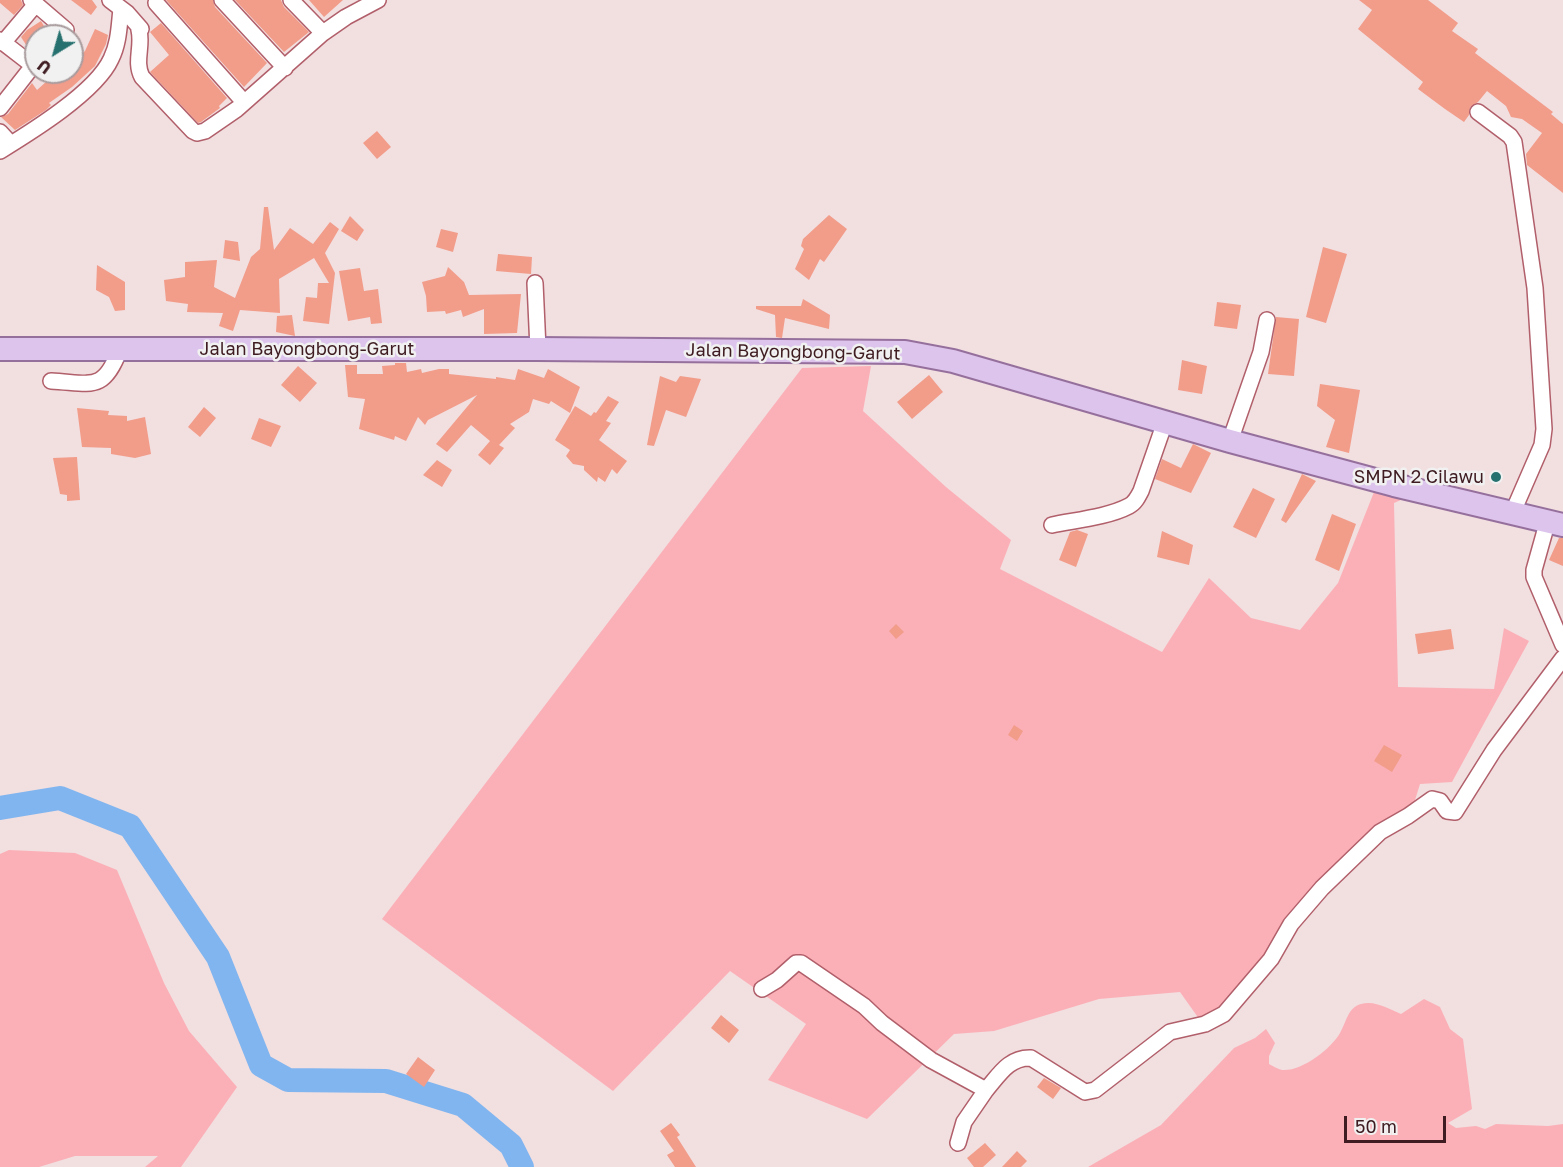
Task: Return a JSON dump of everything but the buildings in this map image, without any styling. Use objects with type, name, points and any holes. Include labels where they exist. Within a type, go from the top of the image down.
[{"type":"main road","name":"Jalan Bayongbong-Garut","points":[[0,349],[538,348],[904,352],[952,361],[1230,441],[1512,514],[1556,523]]},
{"type":"street","points":[[222,0],[285,68]]},
{"type":"street","points":[[291,0],[324,33]]},
{"type":"street","points":[[119,7],[141,30],[139,30],[141,36],[139,72],[156,93],[197,133],[205,131],[237,109],[324,33],[372,1]]},
{"type":"street","points":[[0,108],[32,67],[2,42],[34,2],[59,24]]},
{"type":"street","points":[[156,3],[243,102]]},
{"type":"street","points":[[0,132],[6,147],[81,96],[103,73],[112,59],[118,39],[119,7]]},
{"type":"street","points":[[1478,112],[1510,136],[1514,142],[1535,288],[1544,429],[1542,445],[1512,514]]},
{"type":"street","points":[[535,283],[538,348]]},
{"type":"street","points":[[1230,441],[1261,352],[1267,320]]},
{"type":"street","points":[[51,381],[91,383],[101,381],[113,367],[120,349]]},
{"type":"street","points":[[1052,525],[1116,511],[1137,500],[1165,422]]},
{"type":"street","points":[[1556,523],[1534,570],[1534,577],[1563,645]]},
{"type":"street","points":[[958,1143],[964,1122],[986,1090],[1011,1062],[1026,1057],[1031,1058],[1085,1092],[1090,1092],[1170,1032],[1205,1024],[1224,1014],[1271,959],[1291,924],[1322,888],[1380,832],[1432,799],[1440,801],[1447,811],[1455,812],[1494,750],[1563,658]]},
{"type":"street","points":[[762,989],[777,980],[796,963],[801,963],[864,1006],[882,1023],[931,1060],[986,1090]]},
{"type":"shaded area","points":[[871,366],[863,411],[946,487],[1011,540],[1000,569],[1162,652],[1209,578],[1251,618],[1300,630],[1338,583],[1374,492],[1403,499],[1394,503],[1398,687],[1494,689],[1504,628],[1529,641],[1452,782],[1420,784],[1411,813],[1380,832],[1222,1012],[1202,1023],[1180,992],[1099,999],[994,1031],[954,1034],[867,1119],[768,1080],[806,1024],[730,971],[613,1091],[382,919],[802,368]]},
{"type":"shaded area","points":[[9,850],[75,853],[117,870],[164,983],[189,1031],[237,1087],[181,1167],[145,1167],[158,1156],[75,1156],[39,1167],[0,1167],[0,854]]},
{"type":"shaded area","points":[[1424,999],[1440,1007],[1450,1029],[1463,1039],[1472,1109],[1448,1123],[1456,1128],[1476,1126],[1485,1129],[1496,1124],[1548,1126],[1563,1124],[1563,1167],[1088,1167],[1161,1125],[1234,1048],[1255,1038],[1266,1029],[1275,1043],[1269,1056],[1269,1064],[1282,1070],[1290,1070],[1315,1058],[1330,1046],[1340,1033],[1353,1008],[1366,1003],[1377,1004],[1401,1014]]},
{"type":"waterway","points":[[0,808],[60,798],[130,826],[218,957],[261,1065],[288,1080],[386,1081],[463,1105],[511,1145],[522,1167]]},
{"type":"place","name":"SMPN 2 Cilawu","points":[[1496,477]]}]
